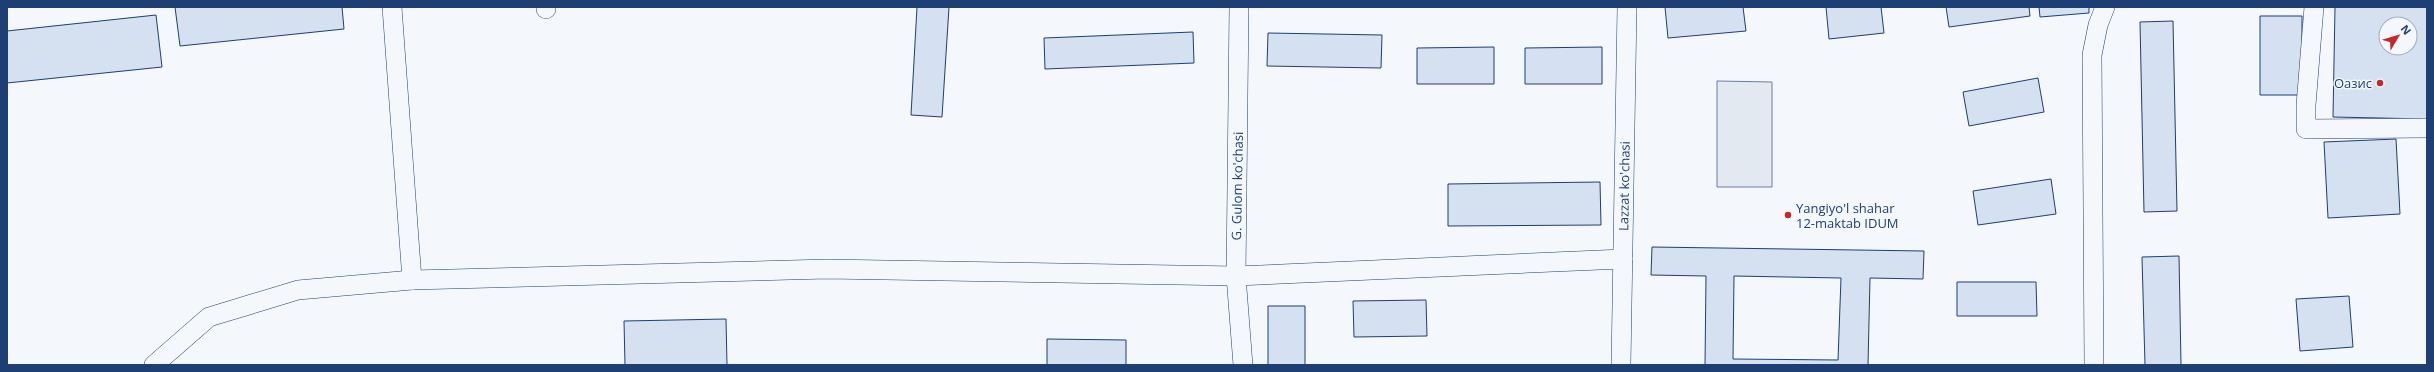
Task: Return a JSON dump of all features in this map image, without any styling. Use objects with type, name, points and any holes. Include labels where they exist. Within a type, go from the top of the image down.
[{"type":"street","points":[[392,7],[412,280]]},
{"type":"street","name":"G. Gulom ko'chasi","points":[[1239,7],[1236,276],[1243,365]]},
{"type":"street","name":"Lazzat ko'chasi","points":[[1621,365],[1627,7]]},
{"type":"street","points":[[2094,365],[2092,55],[2098,25],[2105,7]]},
{"type":"street","points":[[2314,7],[2306,104],[2306,129],[2427,128]]},
{"type":"street","points":[[154,365],[209,317],[298,290],[412,280],[827,268],[1236,276],[1623,259]]},
{"type":"shaded area","points":[[1717,81],[1772,82],[1772,187],[1717,187]]},
{"type":"building","points":[[175,7],[342,7],[344,29],[180,46]]},
{"type":"building","points":[[917,7],[949,7],[942,117],[911,115]]},
{"type":"building","points":[[1665,7],[1743,7],[1746,31],[1668,38]]},
{"type":"building","points":[[1826,7],[1881,7],[1884,33],[1829,39]]},
{"type":"building","points":[[1946,7],[2029,7],[2030,16],[1949,27]]},
{"type":"building","points":[[2039,7],[2089,7],[2089,13],[2040,17]]},
{"type":"building","name":"Оазис","points":[[2335,7],[2427,7],[2427,119],[2333,117]]},
{"type":"building","points":[[156,15],[162,67],[7,83],[7,31]]},
{"type":"building","name":"Оазис","points":[[2260,16],[2302,16],[2302,95],[2260,95]]},
{"type":"building","points":[[2173,21],[2177,211],[2144,212],[2140,22]]},
{"type":"building","points":[[1193,32],[1194,63],[1045,69],[1044,38]]},
{"type":"building","points":[[1268,33],[1382,35],[1381,68],[1267,66]]},
{"type":"building","points":[[1494,47],[1494,84],[1417,84],[1417,48]]},
{"type":"building","points":[[1602,47],[1602,84],[1525,84],[1525,48]]},
{"type":"building","points":[[2038,78],[2044,112],[1969,126],[1963,92]]},
{"type":"building","points":[[2396,139],[2400,214],[2328,218],[2324,142]]},
{"type":"building","points":[[2051,179],[2056,214],[1978,225],[1973,191]]},
{"type":"building","points":[[1600,182],[1601,225],[1448,226],[1448,184]]},
{"type":"building","points":[[1652,247],[1924,251],[1923,279],[1870,278],[1868,365],[1705,365],[1706,276],[1651,275]],"holes":[[[1734,276],[1841,278],[1838,360],[1733,359]]]},
{"type":"building","points":[[2179,256],[2181,365],[2145,365],[2142,257]]},
{"type":"building","points":[[1957,282],[2036,282],[2037,316],[1957,316]]},
{"type":"building","points":[[2349,296],[2353,347],[2300,351],[2296,299]]},
{"type":"building","points":[[1426,300],[1427,336],[1354,337],[1353,301]]},
{"type":"building","points":[[1268,306],[1305,306],[1305,365],[1268,365]]},
{"type":"building","points":[[726,319],[727,365],[625,365],[624,321]]},
{"type":"building","points":[[1047,339],[1126,340],[1126,365],[1047,365]]},
{"type":"place","name":"Оазис","points":[[2380,83]]},
{"type":"place","name":"Yangiyo'l shahar 12-maktab IDUM","points":[[1788,215]]}]
